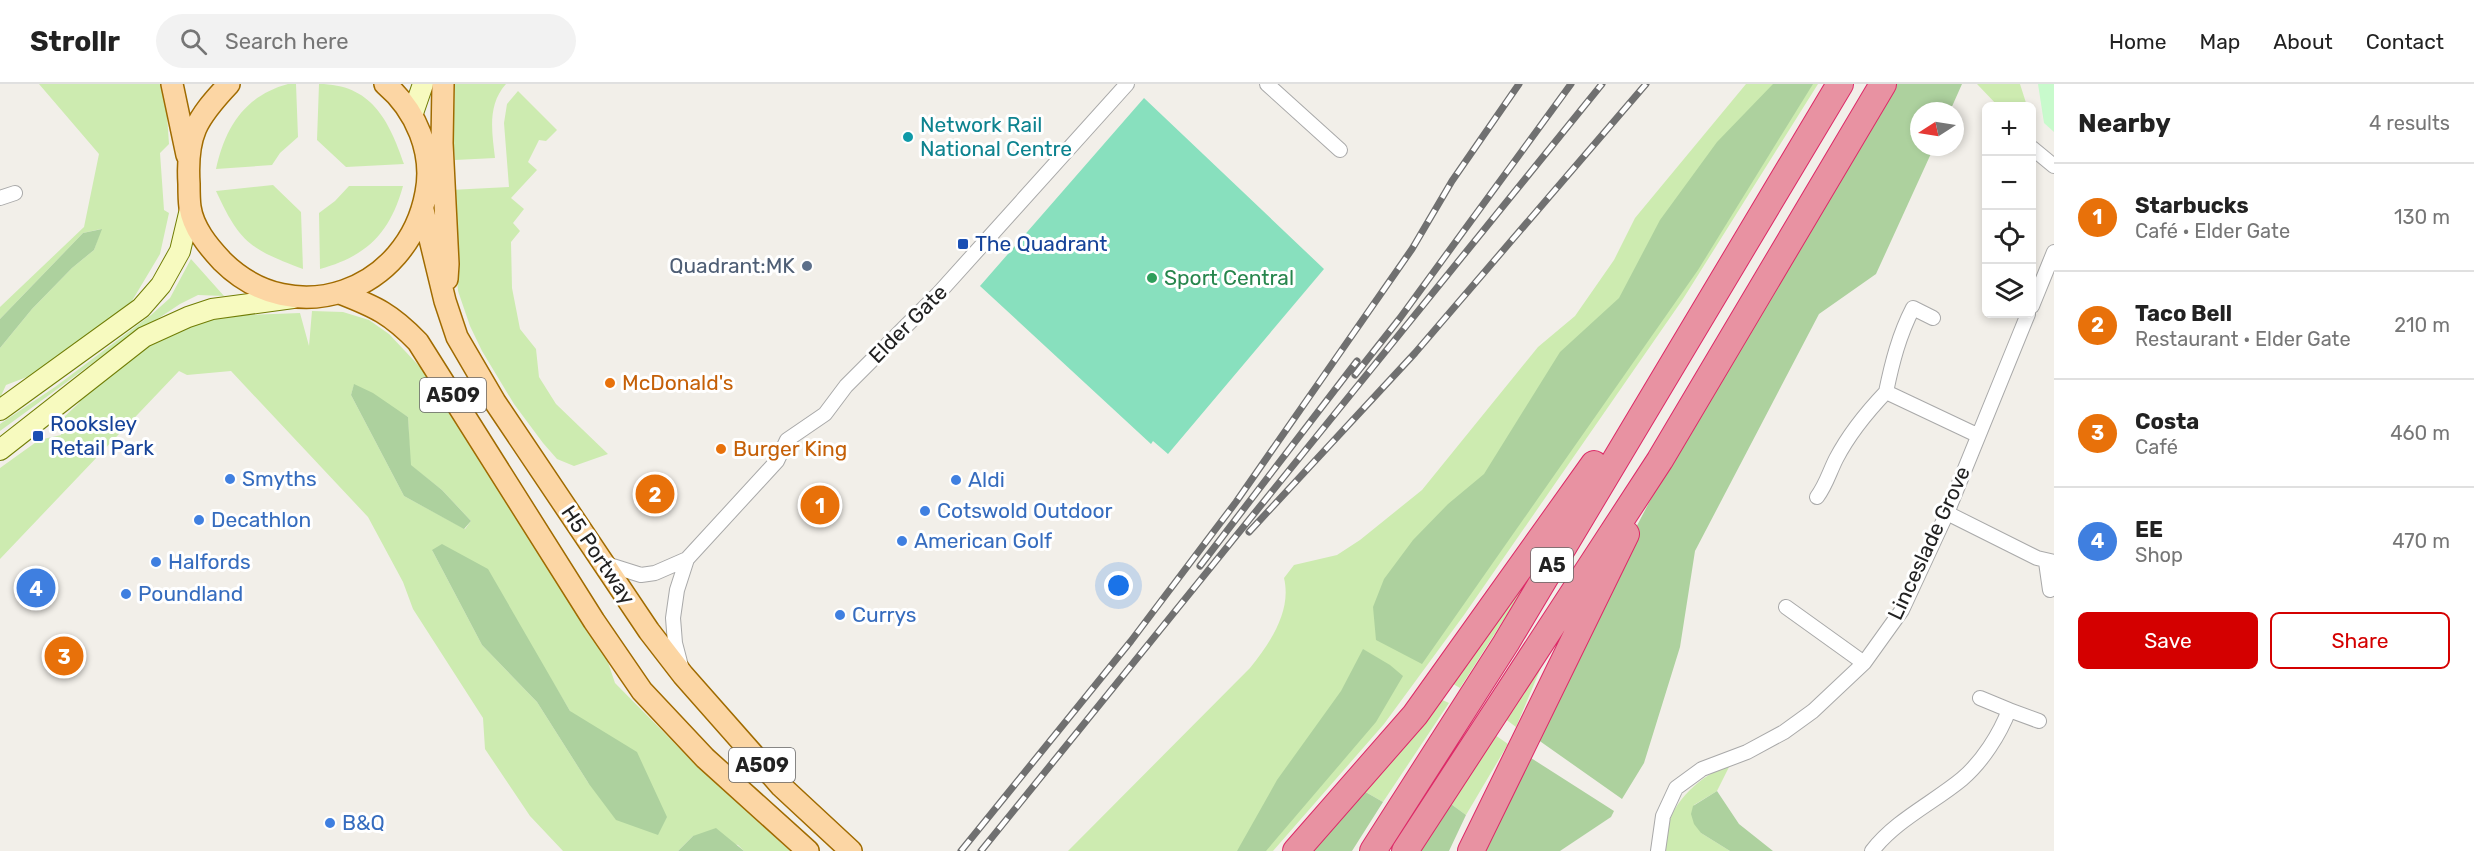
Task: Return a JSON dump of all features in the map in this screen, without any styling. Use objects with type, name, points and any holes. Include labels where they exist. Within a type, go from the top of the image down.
[{"type":"highway","name":"A5","points":[[1373,851],[1506,643],[1840,84]]},
{"type":"highway","name":"A5","points":[[1405,851],[1660,460],[1883,84]]},
{"type":"highway","points":[[1296,851],[1415,715],[1537,547],[1725,275]]},
{"type":"highway","points":[[1471,851],[1599,593],[1660,460]]},
{"type":"main road","name":"A509","points":[[172,84],[187,156],[190,209],[201,236],[209,248],[234,273],[264,289],[304,297],[340,293],[370,279],[400,254],[436,190]]},
{"type":"main road","name":"A509","points":[[187,156],[196,126],[229,84]]},
{"type":"main road","points":[[385,84],[395,92],[434,148]]},
{"type":"main road","points":[[443,84],[434,148],[436,190],[448,264],[445,301]]},
{"type":"main road","name":"H5 Portway","points":[[423,210],[445,301],[457,337],[495,402],[649,631],[683,675],[781,786],[850,850]]},
{"type":"main road","name":"H5 Portway","points":[[340,293],[379,308],[397,320],[418,342],[594,621],[642,691],[705,758],[808,851]]},
{"type":"street","points":[[412,116],[423,84]]},
{"type":"street","name":"Elder Gate","points":[[683,675],[675,643],[673,618],[676,590],[687,559],[777,461],[787,440],[825,414],[846,386],[938,294],[1127,84]]},
{"type":"street","points":[[1267,84],[1340,150]]},
{"type":"street","points":[[2036,152],[2054,166]]},
{"type":"street","points":[[0,198],[15,193]]},
{"type":"street","points":[[0,410],[141,308],[161,285],[180,251],[190,209]]},
{"type":"street","points":[[2036,294],[2054,252]]},
{"type":"street","points":[[0,450],[144,337],[188,316],[212,309],[304,297]]},
{"type":"street","points":[[1817,497],[1827,484],[1835,460],[1857,423],[1886,392],[1894,354],[1904,325],[1913,308],[1933,318]]},
{"type":"street","name":"Linceslade Grove","points":[[1658,851],[1663,816],[1676,788],[1702,770],[1747,752],[1784,732],[1833,694],[1864,663],[1902,609],[1947,513],[2026,318]]},
{"type":"street","points":[[1886,392],[1977,435]]},
{"type":"street","points":[[1947,513],[2050,562],[2050,590]]},
{"type":"street","name":"Elder Gate","points":[[603,563],[641,575],[655,573],[687,559]]},
{"type":"street","points":[[1786,607],[1864,663]]},
{"type":"street","points":[[1980,698],[2039,721]]},
{"type":"street","points":[[1872,851],[1881,839],[1964,778],[2000,734],[2009,710]]},
{"type":"green space","points":[[39,84],[161,84],[166,101],[169,144],[160,153],[164,210],[169,213],[160,254],[117,326],[66,362],[6,385],[0,398],[0,348],[32,309],[72,268],[94,250],[101,229],[83,233],[0,319],[0,307],[84,227],[99,154]]},
{"type":"green space","points":[[296,84],[298,137],[280,153],[272,165],[216,169],[231,127],[248,105],[273,89]]},
{"type":"green space","points":[[319,84],[352,90],[365,98],[384,119],[404,164],[346,167],[317,140]]},
{"type":"green space","points":[[455,84],[506,84],[493,110],[495,158],[455,160],[453,139]]},
{"type":"green space","points":[[1746,84],[1818,84],[1683,299],[1464,615],[1384,724],[1273,851],[1068,851],[1250,668],[1278,626],[1285,602],[1284,578],[1294,565],[1337,555],[1360,540],[1422,490],[1538,347],[1575,316],[1614,260],[1635,218]]},
{"type":"green space","points":[[1773,84],[1813,84],[1698,270],[1422,664],[1376,640],[1373,607],[1384,579],[1413,540],[1448,504],[1484,474],[1560,352],[1619,298],[1660,220],[1717,142]]},
{"type":"green space","points":[[1893,84],[1962,84],[1954,102],[1910,102],[1910,156],[1930,156],[1876,274],[1819,314],[1695,551],[1680,647],[1644,763],[1622,799],[1534,737],[1599,598],[1653,495]]},
{"type":"green space","points":[[1977,84],[2020,84],[2026,102],[1994,102]]},
{"type":"green space","points":[[2038,84],[2054,84],[2054,132],[2044,123]]},
{"type":"green space","points":[[518,91],[557,130],[546,141],[539,140],[528,162],[537,170],[511,198],[524,209],[513,223],[520,231],[511,242],[512,288],[520,329],[536,349],[539,377],[556,404],[608,454],[574,466],[557,459],[514,404],[482,351],[470,326],[458,291],[450,190],[509,187],[504,123],[507,104]]},
{"type":"green space","name":"Sport Central","points":[[1144,98],[1324,269],[1168,454],[1153,441],[1151,444],[980,286]]},
{"type":"green space","points":[[273,185],[301,212],[303,269],[270,256],[249,242],[232,222],[216,191]]},
{"type":"green space","points":[[349,186],[403,186],[391,217],[374,240],[351,257],[320,269],[319,213]]},
{"type":"green space","points":[[102,229],[94,250],[72,268],[32,309],[0,348],[0,319],[83,233]]},
{"type":"green space","points":[[191,259],[224,296],[198,295],[180,304],[105,354],[0,431],[0,424],[55,387],[151,315],[170,298]]},
{"type":"green space","points":[[312,311],[343,312],[369,320],[389,334],[469,419],[594,621],[615,683],[697,766],[790,851],[744,851],[738,845],[693,836],[678,851],[563,851],[530,816],[485,749],[483,718],[413,609],[403,582],[368,517],[231,371],[187,375],[179,371],[0,559],[0,468],[39,440],[61,435],[63,418],[79,403],[94,376],[188,317],[300,313],[309,346]],"holes":[[[354,385],[408,417],[410,465],[442,490],[471,521],[465,529],[404,496],[351,395]],[[432,550],[528,641],[570,711],[589,784],[537,702],[482,645]]]},
{"type":"green space","points":[[354,384],[373,393],[408,417],[411,465],[442,490],[471,521],[464,529],[404,496],[351,395]]},
{"type":"green space","points":[[442,544],[488,569],[570,711],[637,752],[667,817],[658,835],[616,820],[589,784],[537,702],[482,645],[432,550]]},
{"type":"green space","points":[[1516,587],[1522,591],[1460,688],[1448,681]]},
{"type":"green space","points":[[1556,632],[1516,727],[1504,718]]},
{"type":"green space","points":[[1363,649],[1390,665],[1403,676],[1376,722],[1266,851],[1237,851],[1277,780],[1341,691]]},
{"type":"green space","points":[[1436,697],[1449,703],[1383,802],[1362,790]]},
{"type":"green space","points":[[1495,735],[1508,744],[1466,815],[1451,804]]},
{"type":"green space","points":[[1531,758],[1614,811],[1611,817],[1560,851],[1483,851],[1525,765]]},
{"type":"green space","points":[[1730,765],[1717,791],[1694,805],[1701,833],[1730,851],[1666,851],[1669,821],[1682,800],[1699,782]]},
{"type":"green space","points":[[1362,790],[1383,802],[1352,851],[1308,851]]},
{"type":"green space","points":[[1717,791],[1739,824],[1773,851],[1730,851],[1701,833],[1694,824],[1691,814],[1693,806]]},
{"type":"green space","points":[[1451,804],[1466,815],[1449,851],[1421,851]]},
{"type":"green space","points":[[716,828],[744,851],[678,851],[693,836]]},
{"type":"railway","points":[[961,851],[1131,641],[1236,502],[1412,249],[1452,181],[1519,84]]},
{"type":"railway","points":[[1355,375],[1400,318],[1571,84]]},
{"type":"railway","points":[[981,851],[1602,84]]},
{"type":"railway","points":[[1249,532],[1415,353],[1646,84]]},
{"type":"railway","points":[[1200,566],[1357,361]]},
{"type":"place","name":"Network Rail National Centre","points":[[908,137]]},
{"type":"place","name":"The Quadrant","points":[[963,244]]},
{"type":"place","name":"Quadrant:MK","points":[[807,266]]},
{"type":"place","name":"Sport Central","points":[[1152,278]]},
{"type":"place","name":"McDonald's","points":[[610,383]]},
{"type":"place","name":"Rooksley Retail Park","points":[[38,436]]},
{"type":"place","name":"Burger King","points":[[721,449]]},
{"type":"place","name":"Smyths","points":[[230,479]]},
{"type":"place","name":"Aldi","points":[[956,480]]},
{"type":"place","name":"Taco Bell","points":[[655,494]]},
{"type":"place","name":"Starbucks","points":[[820,505]]},
{"type":"place","name":"Cotswold Outdoor","points":[[925,511]]},
{"type":"place","name":"Decathlon","points":[[199,520]]},
{"type":"place","name":"American Golf","points":[[902,541]]},
{"type":"place","name":"Halfords","points":[[156,562]]},
{"type":"place","name":"EE","points":[[36,588]]},
{"type":"place","name":"Poundland","points":[[126,594]]},
{"type":"place","name":"Currys","points":[[840,615]]},
{"type":"place","name":"Costa","points":[[64,656]]},
{"type":"place","name":"B&Q","points":[[330,823]]}]
